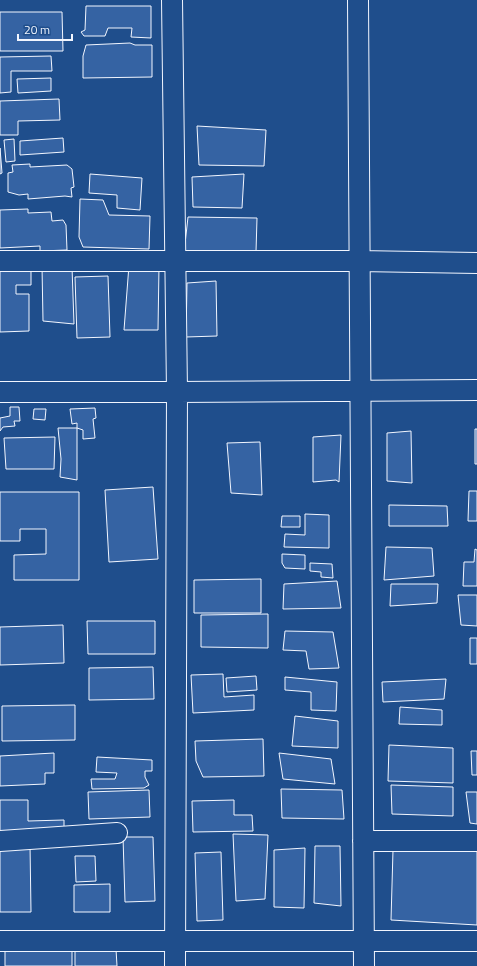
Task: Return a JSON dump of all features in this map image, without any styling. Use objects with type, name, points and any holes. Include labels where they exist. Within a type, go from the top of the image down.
[{"type":"street","points":[[172,0],[177,392],[175,966]]},
{"type":"street","points":[[358,0],[364,966]]},
{"type":"street","points":[[0,261],[359,261],[477,263]]},
{"type":"street","points":[[0,392],[477,390]]},
{"type":"street","points":[[0,841],[117,833]]},
{"type":"street","points":[[363,841],[477,841]]},
{"type":"street","points":[[0,941],[477,941]]},
{"type":"building","points":[[86,6],[151,6],[151,38],[131,37],[132,28],[108,28],[105,36],[84,36],[81,32],[85,30]]},
{"type":"building","points":[[0,12],[62,12],[63,51],[0,51]]},
{"type":"building","points":[[130,43],[135,45],[152,45],[152,77],[83,78],[83,56],[86,45]]},
{"type":"building","points":[[51,56],[52,71],[11,71],[11,92],[0,93],[0,57]]},
{"type":"building","points":[[51,78],[51,91],[18,93],[17,79]]},
{"type":"building","points":[[59,99],[60,120],[18,121],[18,135],[0,135],[0,101]]},
{"type":"building","points":[[197,126],[266,130],[264,166],[199,165]]},
{"type":"building","points":[[63,138],[64,152],[20,155],[20,141]]},
{"type":"building","points":[[14,139],[15,161],[6,162],[4,140]]},
{"type":"building","points":[[0,148],[2,173],[0,174]]},
{"type":"building","points":[[30,164],[30,167],[67,165],[72,169],[74,187],[71,188],[72,197],[65,196],[28,199],[28,194],[19,195],[8,192],[8,173],[13,172],[12,165]]},
{"type":"building","points":[[90,174],[142,178],[140,210],[117,208],[117,195],[89,193]]},
{"type":"building","points":[[244,174],[242,208],[193,207],[192,177]]},
{"type":"building","points":[[80,199],[103,200],[109,215],[150,216],[149,249],[83,247],[79,237]]},
{"type":"building","points":[[28,209],[28,213],[51,212],[52,221],[63,220],[66,225],[67,250],[40,251],[40,246],[0,248],[0,210]]},
{"type":"building","points":[[188,217],[257,218],[256,252],[184,253]]},
{"type":"building","points":[[0,264],[31,264],[31,285],[16,285],[16,294],[29,294],[29,331],[0,332]]},
{"type":"building","points":[[129,265],[159,266],[158,330],[124,330]]},
{"type":"building","points":[[42,267],[72,267],[74,324],[43,321]]},
{"type":"building","points":[[108,276],[110,337],[77,338],[75,277]]},
{"type":"building","points":[[216,281],[217,336],[186,337],[187,283]]},
{"type":"building","points":[[10,407],[19,407],[20,421],[14,421],[15,426],[3,427],[0,431],[0,418],[10,416]]},
{"type":"building","points":[[95,408],[96,418],[93,419],[95,438],[83,439],[83,430],[77,428],[77,423],[72,424],[70,409]]},
{"type":"building","points":[[34,409],[46,409],[45,420],[33,419]]},
{"type":"building","points":[[58,428],[77,428],[77,480],[60,477],[61,459]]},
{"type":"building","points":[[475,429],[477,429],[477,464],[475,464]]},
{"type":"building","points":[[411,431],[412,483],[387,481],[387,433]]},
{"type":"building","points":[[341,435],[339,482],[336,480],[313,482],[313,437]]},
{"type":"building","points":[[55,437],[54,469],[6,469],[4,438]]},
{"type":"building","points":[[260,442],[262,495],[231,493],[227,443]]},
{"type":"building","points":[[153,487],[158,559],[109,562],[105,490]]},
{"type":"building","points":[[469,491],[477,491],[477,521],[468,521]]},
{"type":"building","points":[[0,492],[79,492],[79,580],[14,580],[14,555],[46,554],[46,529],[20,529],[20,541],[0,541]]},
{"type":"building","points":[[389,505],[447,506],[448,526],[389,526]]},
{"type":"building","points":[[305,514],[329,515],[329,548],[284,547],[285,534],[305,535]]},
{"type":"building","points":[[282,516],[300,516],[300,527],[281,527]]},
{"type":"building","points":[[386,547],[432,548],[434,576],[384,580]]},
{"type":"building","points":[[475,549],[477,550],[477,586],[463,586],[464,562],[474,562]]},
{"type":"building","points":[[282,554],[305,555],[305,569],[285,568],[282,563]]},
{"type":"building","points":[[310,563],[332,564],[333,578],[321,577],[321,572],[310,571]]},
{"type":"building","points":[[261,579],[261,613],[194,613],[194,580]]},
{"type":"building","points":[[337,581],[341,608],[283,609],[284,584]]},
{"type":"building","points":[[391,584],[438,584],[437,603],[390,606]]},
{"type":"building","points":[[458,595],[477,595],[477,626],[461,625]]},
{"type":"building","points":[[268,614],[268,648],[201,647],[201,615]]},
{"type":"building","points":[[87,621],[155,621],[155,654],[88,654]]},
{"type":"building","points":[[63,625],[64,663],[0,665],[0,627]]},
{"type":"building","points":[[285,631],[333,632],[339,668],[309,669],[306,651],[283,650]]},
{"type":"building","points":[[470,638],[477,638],[477,664],[470,664]]},
{"type":"building","points":[[153,667],[154,699],[89,700],[89,668]]},
{"type":"building","points":[[223,674],[224,697],[254,695],[254,710],[193,713],[191,675]]},
{"type":"building","points":[[256,676],[257,690],[227,692],[226,678]]},
{"type":"building","points":[[285,677],[337,682],[336,711],[311,710],[311,692],[285,690]]},
{"type":"building","points":[[446,679],[444,699],[383,702],[382,682]]},
{"type":"building","points":[[75,705],[75,740],[2,741],[2,706]]},
{"type":"building","points":[[400,707],[442,710],[442,725],[399,724]]},
{"type":"building","points":[[295,716],[338,721],[338,748],[292,746]]},
{"type":"building","points":[[263,739],[264,776],[203,777],[196,761],[195,741]]},
{"type":"building","points":[[389,745],[453,748],[453,783],[388,781]]},
{"type":"building","points":[[471,751],[477,751],[477,775],[472,775]]},
{"type":"building","points":[[54,753],[54,773],[45,773],[45,784],[0,786],[0,756]]},
{"type":"building","points":[[279,753],[331,759],[335,784],[283,779]]},
{"type":"building","points":[[97,757],[152,760],[152,771],[145,771],[145,777],[149,785],[144,788],[92,789],[91,779],[115,779],[117,773],[96,772]]},
{"type":"building","points":[[391,785],[453,787],[453,816],[392,814]]},
{"type":"building","points":[[281,789],[342,790],[344,819],[282,818]]},
{"type":"building","points":[[149,790],[150,817],[89,819],[88,792]]},
{"type":"building","points":[[466,792],[477,792],[477,824],[470,823]]},
{"type":"building","points":[[0,800],[28,800],[28,821],[64,820],[64,835],[0,836]]},
{"type":"building","points":[[234,800],[234,815],[252,815],[253,831],[193,832],[192,801]]},
{"type":"building","points":[[233,834],[268,835],[265,899],[236,901]]},
{"type":"building","points":[[123,837],[153,837],[155,901],[125,902]]},
{"type":"building","points":[[0,845],[30,845],[31,912],[0,912]]},
{"type":"building","points":[[315,846],[340,846],[341,906],[314,903]]},
{"type":"building","points":[[305,848],[304,908],[274,907],[274,850]]},
{"type":"building","points":[[393,850],[477,850],[477,925],[391,920]]},
{"type":"building","points":[[221,852],[223,920],[197,921],[195,853]]},
{"type":"building","points":[[75,856],[95,856],[96,881],[76,882]]},
{"type":"building","points":[[110,884],[110,912],[74,912],[74,885]]},
{"type":"building","points":[[116,949],[117,966],[75,966],[75,951]]},
{"type":"building","points":[[5,950],[72,950],[72,966],[5,966]]}]
